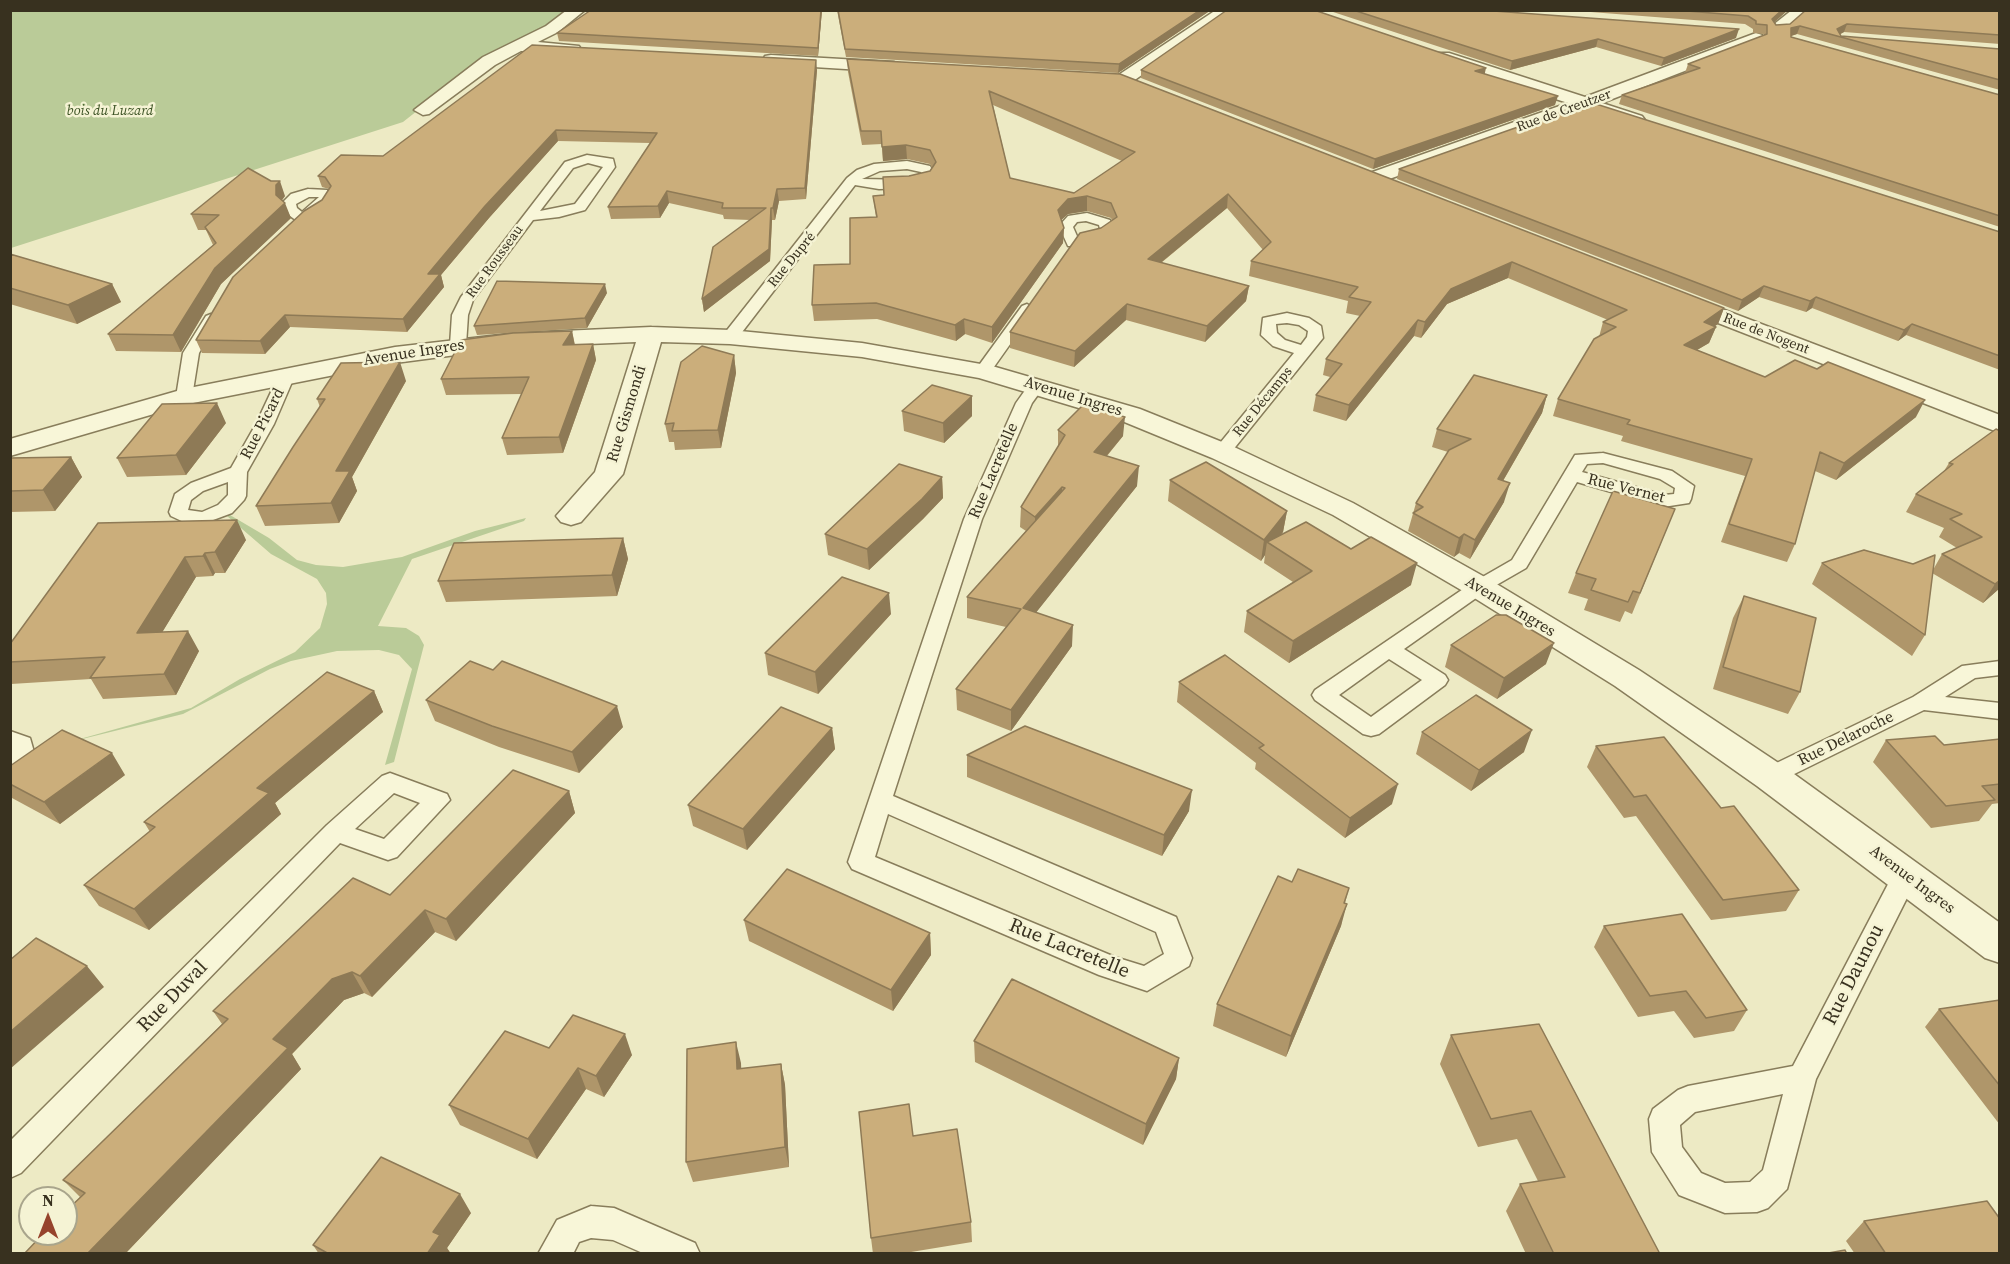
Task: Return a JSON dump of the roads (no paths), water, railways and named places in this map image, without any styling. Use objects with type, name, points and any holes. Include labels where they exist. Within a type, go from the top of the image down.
[{"type":"street","points":[[423,110],[489,61],[552,29],[578,10]]},
{"type":"street","points":[[1125,83],[1227,10]]},
{"type":"street","points":[[1745,30],[1779,28],[1802,10]]},
{"type":"street","points":[[1745,30],[1794,38],[1779,28]]},
{"type":"street","name":"Rue de Creutzer","points":[[1371,179],[1586,104],[1745,30]]},
{"type":"street","points":[[520,46],[591,50]]},
{"type":"street","points":[[1423,50],[1655,126]]},
{"type":"street","points":[[756,60],[910,68]]},
{"type":"street","points":[[1350,170],[1403,191]]},
{"type":"street","name":"Rue de Nogent","points":[[1657,291],[2000,425]]},
{"type":"street","name":"Avenue Ingres","points":[[10,448],[47,435],[184,397],[287,375],[458,345],[565,337],[651,334],[730,337],[852,349],[983,371],[1131,415],[1222,452],[1343,509],[1479,587],[1626,678],[1770,776],[1906,874],[2000,946]]},
{"type":"street","name":"Rue Gismondi","points":[[571,516],[609,474],[651,334]]},
{"type":"lane","name":"Rue Rousseau","points":[[458,345],[460,315],[466,300],[530,216],[569,165],[587,159],[609,162],[609,167],[580,207],[559,213],[530,216]]},
{"type":"lane","name":"Rue Dupré","points":[[730,337],[852,181],[861,173],[878,167],[907,165],[926,170],[929,175],[925,180],[910,184],[879,185],[852,181]]},
{"type":"lane","points":[[983,371],[1034,298]]},
{"type":"lane","points":[[184,397],[191,353],[219,305]]},
{"type":"lane","name":"Rue Décamps","points":[[1222,452],[1304,351]]},
{"type":"lane","name":"Rue Picard","points":[[238,472],[266,424],[287,375]]},
{"type":"lane","name":"Rue Lacretelle","points":[[881,801],[1167,926],[1179,958],[1147,979],[1109,968],[861,862],[973,519],[1024,403],[1037,386]]},
{"type":"lane","name":"Rue Vernet","points":[[1390,650],[1479,587],[1519,564],[1581,459],[1604,458],[1666,475],[1685,486],[1682,499],[1663,501],[1572,475]]},
{"type":"lane","name":"Rue Delaroche","points":[[1770,776],[1921,702],[1970,671],[2000,668]]},
{"type":"lane","points":[[1921,702],[2000,711]]},
{"type":"lane","points":[[10,739],[22,744],[22,752],[10,760]]},
{"type":"lane","name":"Rue Duval","points":[[10,1163],[336,832]]},
{"type":"lane","name":"Rue Daunou","points":[[1802,1077],[1688,1100],[1664,1119],[1667,1152],[1690,1184],[1725,1198],[1757,1197],[1776,1178],[1802,1077],[1906,874]]},
{"type":"lane","points":[[554,1254],[568,1231],[591,1222],[614,1224],[684,1254]]},
{"type":"park label","name":"bois du Luzard","points":[[110,111]]}]
